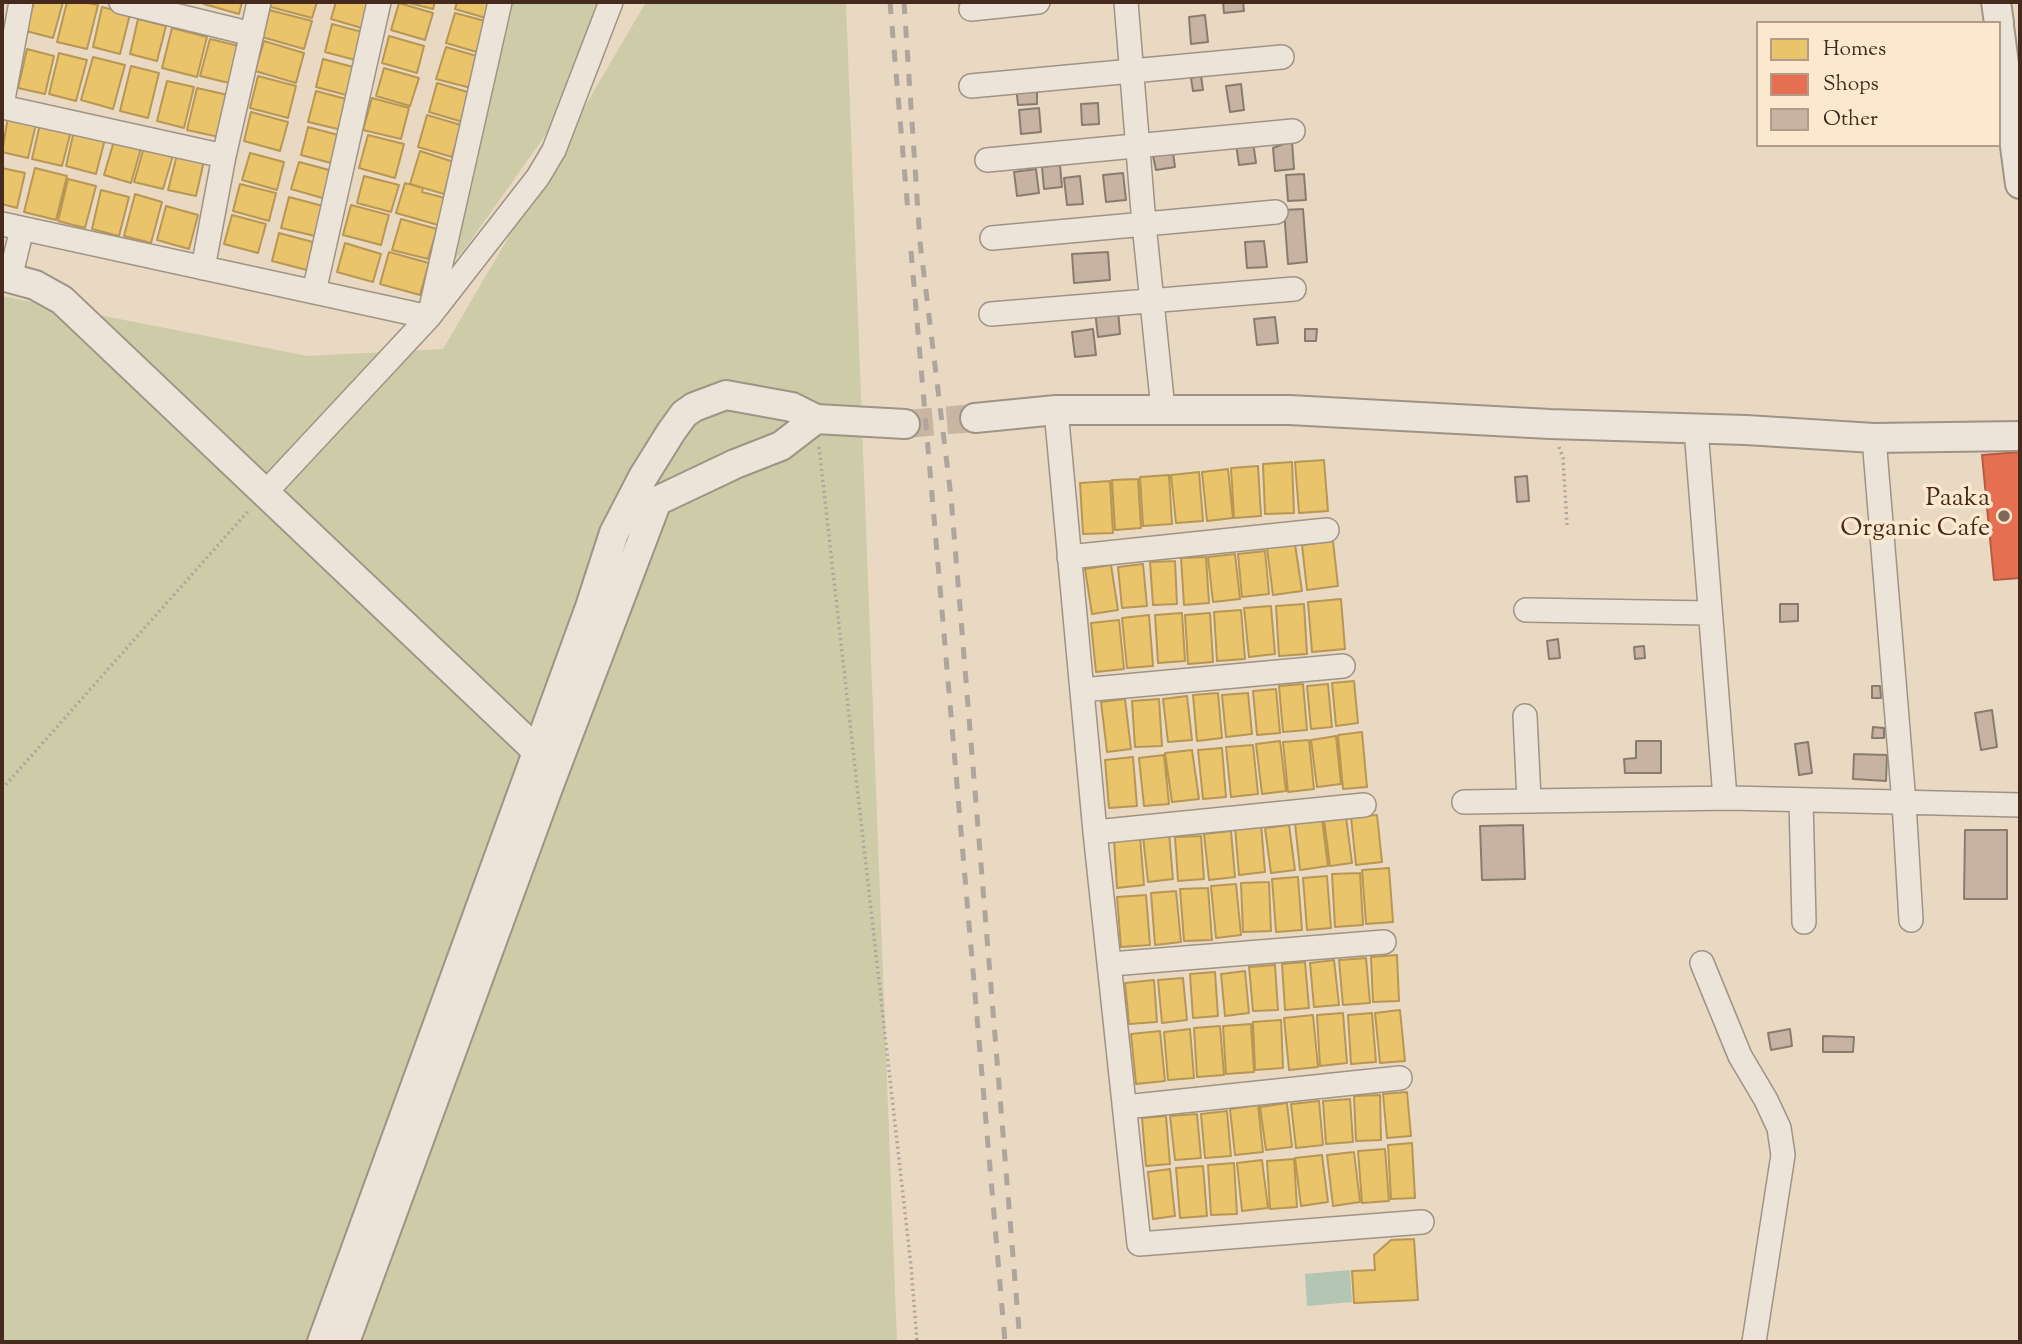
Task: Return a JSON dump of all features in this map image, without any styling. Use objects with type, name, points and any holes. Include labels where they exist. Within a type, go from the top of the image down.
[{"type":"street","points":[[21,2],[2,106],[225,156]]},
{"type":"street","points":[[121,2],[144,4],[252,34]]},
{"type":"street","points":[[202,268],[259,2]]},
{"type":"street","points":[[314,292],[379,2]]},
{"type":"street","points":[[429,317],[500,2]]},
{"type":"street","points":[[264,494],[429,317],[538,177],[554,150],[611,2]]},
{"type":"street","points":[[971,9],[1038,2]]},
{"type":"street","points":[[1126,2],[1144,224],[1163,409]]},
{"type":"street","points":[[1996,2],[1998,21]]},
{"type":"street","points":[[2001,40],[2020,184]]},
{"type":"street","points":[[971,86],[1282,57]]},
{"type":"street","points":[[987,160],[1293,131]]},
{"type":"street","points":[[992,238],[1276,212]]},
{"type":"street","points":[[429,317],[12,227],[6,277],[35,285],[62,300],[264,494],[333,555],[547,757]]},
{"type":"street","points":[[991,314],[1294,289]]},
{"type":"street","points":[[345,1342],[547,757],[614,533],[643,477],[684,414],[707,401],[726,395],[792,407],[816,419],[905,424]]},
{"type":"street","points":[[1056,410],[1139,1244],[1422,1222]]},
{"type":"street","points":[[975,418],[1056,410],[1289,410],[1874,438],[2020,436]]},
{"type":"street","points":[[322,1342],[547,757],[657,501],[735,464],[781,446],[816,419]]},
{"type":"street","points":[[1696,429],[1725,798]]},
{"type":"street","points":[[1874,438],[1911,920]]},
{"type":"street","points":[[643,477],[657,501]]},
{"type":"street","points":[[1069,557],[1327,530]]},
{"type":"street","points":[[1526,610],[1709,613]]},
{"type":"street","points":[[1082,690],[1343,666]]},
{"type":"street","points":[[1525,716],[1529,800]]},
{"type":"street","points":[[1464,802],[1725,798],[2020,805]]},
{"type":"street","points":[[1801,800],[1804,922]]},
{"type":"street","points":[[1096,832],[1364,805]]},
{"type":"street","points":[[1111,964],[1384,942]]},
{"type":"street","points":[[1702,963],[1740,1056],[1779,1128],[1783,1156],[1754,1342]]},
{"type":"street","points":[[1125,1107],[1400,1078]]},
{"type":"path","points":[[816,419],[912,1266],[917,1342]]},
{"type":"path","points":[[1550,424],[1563,458],[1567,525]]},
{"type":"path","points":[[2,789],[264,494]]},
{"type":"shaded area","points":[[512,2],[602,2],[547,133],[464,250],[445,270]]},
{"type":"shaded area","points":[[646,2],[846,2],[897,1342],[2,1342],[2,296],[308,356],[443,349]]},
{"type":"shaded area","points":[[1350,1270],[1352,1302],[1307,1306],[1305,1274]]},
{"type":"building: Homes","points":[[34,2],[63,2],[53,38],[26,31]]},
{"type":"building: Homes","points":[[67,2],[98,5],[87,49],[57,42]]},
{"type":"building: Homes","points":[[242,2],[239,14],[204,4]]},
{"type":"building: Homes","points":[[269,2],[317,2],[312,18],[267,6]]},
{"type":"building: Homes","points":[[336,2],[373,2],[365,29],[331,19]]},
{"type":"building: Homes","points":[[405,2],[435,2],[433,9]]},
{"type":"building: Homes","points":[[457,2],[494,2],[489,19],[455,9]]},
{"type":"building: Homes","points":[[399,3],[433,13],[425,40],[391,30]]},
{"type":"building: Homes","points":[[102,7],[130,14],[120,54],[93,47]]},
{"type":"building: Homes","points":[[269,10],[312,21],[304,49],[262,37]]},
{"type":"building: Homes","points":[[455,13],[489,22],[480,53],[446,43]]},
{"type":"building: Homes","points":[[138,19],[166,26],[157,61],[130,54]]},
{"type":"building: Homes","points":[[332,24],[366,33],[359,61],[325,52]]},
{"type":"building: Homes","points":[[172,28],[207,37],[197,77],[162,68]]},
{"type":"building: Homes","points":[[389,36],[424,46],[417,73],[382,63]]},
{"type":"building: Homes","points":[[210,39],[239,46],[229,83],[200,76]]},
{"type":"building: Homes","points":[[264,41],[304,53],[296,83],[255,71]]},
{"type":"building: Homes","points":[[446,47],[480,57],[471,88],[436,79]]},
{"type":"building: Homes","points":[[27,49],[54,56],[45,94],[18,88]]},
{"type":"building: Homes","points":[[59,53],[87,60],[76,101],[49,94]]},
{"type":"building: Homes","points":[[93,57],[125,65],[113,109],[81,100]]},
{"type":"building: Homes","points":[[323,59],[357,68],[350,96],[316,87]]},
{"type":"building: Homes","points":[[131,66],[159,73],[148,118],[120,111]]},
{"type":"building: Homes","points":[[384,68],[419,78],[410,106],[376,96]]},
{"type":"building: Homes","points":[[258,76],[296,86],[288,118],[250,108]]},
{"type":"building: Homes","points":[[167,81],[194,87],[184,128],[157,121]]},
{"type":"building: Homes","points":[[437,83],[471,93],[463,122],[429,112]]},
{"type":"building: Homes","points":[[197,88],[228,95],[219,137],[187,130]]},
{"type":"building: Homes","points":[[316,91],[350,100],[342,130],[308,122]]},
{"type":"building: Homes","points":[[372,98],[409,108],[401,139],[363,130]]},
{"type":"building: Homes","points":[[251,112],[288,122],[280,151],[244,141]]},
{"type":"building: Homes","points":[[427,115],[461,125],[452,157],[418,147]]},
{"type":"building: Homes","points":[[8,117],[36,124],[28,158],[2,152]]},
{"type":"building: Homes","points":[[40,124],[71,131],[62,166],[32,159]]},
{"type":"building: Homes","points":[[308,127],[342,136],[335,164],[301,155]]},
{"type":"building: Homes","points":[[74,131],[105,139],[96,174],[66,166]]},
{"type":"building: Homes","points":[[368,135],[404,144],[395,178],[359,168]]},
{"type":"building: Homes","points":[[114,141],[141,148],[131,183],[104,175]]},
{"type":"building: Homes","points":[[145,144],[174,152],[163,189],[134,182]]},
{"type":"building: Homes","points":[[420,151],[454,162],[444,194],[410,184]]},
{"type":"building: Homes","points":[[250,153],[284,162],[277,190],[242,180]]},
{"type":"building: Homes","points":[[177,155],[204,161],[196,196],[168,190]]},
{"type":"building: Homes","points":[[299,162],[333,171],[326,199],[291,189]]},
{"type":"building: Homes","points":[[2,168],[25,173],[17,208],[2,204]]},
{"type":"building: Homes","points":[[35,168],[67,176],[56,220],[24,212]]},
{"type":"building: Homes","points":[[364,176],[399,185],[391,212],[357,203]]},
{"type":"building: Homes","points":[[68,179],[96,186],[85,228],[58,221]]},
{"type":"building: Homes","points":[[405,183],[423,188],[422,192],[445,198],[438,225],[396,213]]},
{"type":"building: Homes","points":[[240,184],[276,193],[269,221],[233,211]]},
{"type":"building: Homes","points":[[101,190],[129,197],[119,236],[92,229]]},
{"type":"building: Homes","points":[[135,194],[162,202],[151,243],[124,236]]},
{"type":"building: Homes","points":[[289,197],[323,206],[315,236],[281,228]]},
{"type":"building: Homes","points":[[351,205],[389,215],[381,245],[343,235]]},
{"type":"building: Homes","points":[[166,206],[198,215],[189,249],[157,240]]},
{"type":"building: Homes","points":[[232,215],[266,224],[258,253],[224,244]]},
{"type":"building: Homes","points":[[401,219],[437,229],[428,259],[392,250]]},
{"type":"building: Homes","points":[[279,233],[313,242],[307,270],[272,261]]},
{"type":"building: Homes","points":[[345,243],[381,254],[373,282],[337,272]]},
{"type":"building: Homes","points":[[389,252],[429,263],[420,295],[380,284]]},
{"type":"building: Homes","points":[[1324,460],[1328,511],[1299,513],[1295,462]]},
{"type":"building: Homes","points":[[1292,462],[1294,513],[1265,514],[1263,464]]},
{"type":"building: Homes","points":[[1258,466],[1261,516],[1234,518],[1231,468]]},
{"type":"building: Homes","points":[[1228,469],[1233,518],[1207,521],[1202,472]]},
{"type":"building: Homes","points":[[1199,472],[1203,521],[1176,523],[1171,475]]},
{"type":"building: Homes","points":[[1169,475],[1172,524],[1143,526],[1140,477]]},
{"type":"building: Homes","points":[[1138,479],[1141,528],[1115,530],[1112,480]]},
{"type":"building: Homes","points":[[1110,481],[1113,533],[1083,534],[1080,483]]},
{"type":"building: Homes","points":[[1333,541],[1338,586],[1307,590],[1302,545]]},
{"type":"building: Homes","points":[[1295,544],[1302,591],[1273,595],[1267,548]]},
{"type":"building: Homes","points":[[1265,551],[1269,594],[1242,597],[1238,554]]},
{"type":"building: Homes","points":[[1235,554],[1240,599],[1213,602],[1208,557]]},
{"type":"building: Homes","points":[[1206,557],[1209,603],[1184,605],[1181,558]]},
{"type":"building: Homes","points":[[1175,561],[1177,604],[1153,605],[1150,562]]},
{"type":"building: Homes","points":[[1143,564],[1147,606],[1122,608],[1118,567]]},
{"type":"building: Homes","points":[[1111,565],[1118,610],[1092,614],[1085,569]]},
{"type":"building: Homes","points":[[1341,599],[1345,649],[1312,652],[1308,602]]},
{"type":"building: Homes","points":[[1304,604],[1307,654],[1279,656],[1276,606]]},
{"type":"building: Homes","points":[[1271,606],[1275,654],[1249,657],[1244,608]]},
{"type":"building: Homes","points":[[1241,610],[1245,659],[1217,661],[1214,612]]},
{"type":"building: Homes","points":[[1182,613],[1185,661],[1158,663],[1155,615]]},
{"type":"building: Homes","points":[[1210,613],[1213,662],[1188,664],[1185,615]]},
{"type":"building: Homes","points":[[1149,615],[1153,666],[1127,668],[1122,618]]},
{"type":"building: Homes","points":[[1119,620],[1124,669],[1096,672],[1091,623]]},
{"type":"building: Homes","points":[[1354,681],[1358,723],[1336,726],[1332,683]]},
{"type":"building: Homes","points":[[1303,684],[1307,730],[1283,732],[1279,686]]},
{"type":"building: Homes","points":[[1328,684],[1332,727],[1311,729],[1307,686]]},
{"type":"building: Homes","points":[[1276,689],[1280,733],[1257,735],[1253,691]]},
{"type":"building: Homes","points":[[1218,693],[1222,738],[1197,741],[1193,695]]},
{"type":"building: Homes","points":[[1248,693],[1252,734],[1226,737],[1222,695]]},
{"type":"building: Homes","points":[[1187,696],[1192,740],[1168,742],[1163,699]]},
{"type":"building: Homes","points":[[1125,699],[1131,749],[1107,752],[1101,702]]},
{"type":"building: Homes","points":[[1159,699],[1162,746],[1135,747],[1132,701]]},
{"type":"building: Homes","points":[[1362,732],[1367,787],[1343,789],[1338,735]]},
{"type":"building: Homes","points":[[1336,736],[1341,784],[1317,787],[1311,740]]},
{"type":"building: Homes","points":[[1309,740],[1314,789],[1288,792],[1283,742]]},
{"type":"building: Homes","points":[[1280,741],[1286,791],[1262,794],[1256,744]]},
{"type":"building: Homes","points":[[1253,745],[1258,794],[1231,797],[1226,747]]},
{"type":"building: Homes","points":[[1222,748],[1226,797],[1203,799],[1198,750]]},
{"type":"building: Homes","points":[[1192,750],[1199,799],[1172,802],[1165,753]]},
{"type":"building: Homes","points":[[1164,755],[1169,804],[1144,806],[1139,758]]},
{"type":"building: Homes","points":[[1133,757],[1137,806],[1109,808],[1105,760]]},
{"type":"building: Homes","points":[[1377,815],[1382,862],[1356,865],[1351,817]]},
{"type":"building: Homes","points":[[1346,817],[1352,863],[1330,866],[1324,820]]},
{"type":"building: Homes","points":[[1322,819],[1328,866],[1300,870],[1295,823]]},
{"type":"building: Homes","points":[[1261,824],[1265,872],[1239,875],[1235,827]]},
{"type":"building: Homes","points":[[1289,825],[1295,870],[1271,873],[1265,828]]},
{"type":"building: Homes","points":[[1231,831],[1235,877],[1209,880],[1204,834]]},
{"type":"building: Homes","points":[[1169,833],[1173,879],[1148,882],[1143,836]]},
{"type":"building: Homes","points":[[1201,836],[1204,879],[1178,881],[1175,837]]},
{"type":"building: Homes","points":[[1140,837],[1144,885],[1117,888],[1114,840]]},
{"type":"building: Homes","points":[[1389,868],[1393,922],[1366,924],[1362,870]]},
{"type":"building: Homes","points":[[1360,873],[1363,925],[1335,927],[1332,874]]},
{"type":"building: Homes","points":[[1327,876],[1331,928],[1307,930],[1303,878]]},
{"type":"building: Homes","points":[[1298,877],[1302,930],[1276,932],[1272,879]]},
{"type":"building: Homes","points":[[1269,882],[1271,931],[1243,932],[1241,883]]},
{"type":"building: Homes","points":[[1236,884],[1241,935],[1216,938],[1211,886]]},
{"type":"building: Homes","points":[[1208,888],[1212,940],[1184,941],[1180,889]]},
{"type":"building: Homes","points":[[1176,891],[1181,942],[1155,945],[1151,893]]},
{"type":"building: Homes","points":[[1146,895],[1150,945],[1121,947],[1117,897]]},
{"type":"building: Homes","points":[[1397,955],[1399,1001],[1373,1002],[1371,957]]},
{"type":"building: Homes","points":[[1366,958],[1370,1003],[1343,1005],[1339,960]]},
{"type":"building: Homes","points":[[1334,960],[1339,1005],[1314,1007],[1310,963]]},
{"type":"building: Homes","points":[[1305,962],[1309,1008],[1285,1010],[1282,964]]},
{"type":"building: Homes","points":[[1275,965],[1278,1010],[1253,1011],[1249,967]]},
{"type":"building: Homes","points":[[1245,971],[1249,1013],[1225,1016],[1221,974]]},
{"type":"building: Homes","points":[[1215,972],[1218,1016],[1193,1018],[1190,974]]},
{"type":"building: Homes","points":[[1183,978],[1187,1020],[1162,1023],[1158,980]]},
{"type":"building: Homes","points":[[1154,980],[1157,1022],[1129,1024],[1125,983]]},
{"type":"building: Homes","points":[[1400,1010],[1405,1061],[1380,1063],[1375,1013]]},
{"type":"building: Homes","points":[[1343,1013],[1347,1063],[1320,1066],[1317,1015]]},
{"type":"building: Homes","points":[[1372,1013],[1376,1062],[1351,1064],[1348,1015]]},
{"type":"building: Homes","points":[[1313,1015],[1318,1067],[1289,1070],[1284,1018]]},
{"type":"building: Homes","points":[[1281,1020],[1283,1068],[1255,1070],[1253,1022]]},
{"type":"building: Homes","points":[[1251,1024],[1254,1072],[1226,1074],[1223,1026]]},
{"type":"building: Homes","points":[[1220,1026],[1224,1075],[1197,1077],[1194,1028]]},
{"type":"building: Homes","points":[[1190,1029],[1194,1078],[1168,1080],[1164,1032]]},
{"type":"building: Homes","points":[[1160,1031],[1165,1081],[1136,1084],[1131,1034]]},
{"type":"building: Homes","points":[[1407,1092],[1411,1136],[1387,1138],[1383,1094]]},
{"type":"building: Homes","points":[[1380,1095],[1381,1140],[1356,1141],[1354,1096]]},
{"type":"building: Homes","points":[[1350,1099],[1353,1142],[1326,1144],[1323,1101]]},
{"type":"building: Homes","points":[[1319,1101],[1323,1145],[1296,1148],[1291,1104]]},
{"type":"building: Homes","points":[[1287,1103],[1292,1147],[1266,1150],[1260,1107]]},
{"type":"building: Homes","points":[[1258,1105],[1263,1152],[1235,1155],[1230,1109]]},
{"type":"building: Homes","points":[[1227,1111],[1231,1156],[1205,1158],[1201,1114]]},
{"type":"building: Homes","points":[[1197,1114],[1201,1158],[1175,1160],[1170,1116]]},
{"type":"building: Homes","points":[[1166,1116],[1170,1164],[1146,1166],[1142,1118]]},
{"type":"building: Homes","points":[[1412,1143],[1415,1198],[1391,1199],[1388,1145]]},
{"type":"building: Homes","points":[[1385,1149],[1389,1201],[1362,1203],[1358,1151]]},
{"type":"building: Homes","points":[[1354,1152],[1360,1202],[1333,1206],[1327,1155]]},
{"type":"building: Homes","points":[[1322,1155],[1328,1202],[1301,1206],[1295,1158]]},
{"type":"building: Homes","points":[[1294,1159],[1297,1207],[1270,1209],[1267,1161]]},
{"type":"building: Homes","points":[[1262,1160],[1268,1208],[1242,1211],[1237,1163]]},
{"type":"building: Homes","points":[[1234,1163],[1237,1214],[1211,1215],[1208,1165]]},
{"type":"building: Homes","points":[[1203,1166],[1207,1216],[1180,1218],[1176,1168]]},
{"type":"building: Homes","points":[[1170,1169],[1175,1216],[1153,1219],[1148,1172]]},
{"type":"building: Homes","points":[[1414,1239],[1418,1300],[1354,1303],[1352,1271],[1375,1270],[1374,1255],[1391,1240]]},
{"type":"building: Shops","name":"Paaka Organic Cafe","points":[[2020,452],[2020,578],[1994,580],[1982,455]]},
{"type":"building: Other","points":[[1223,2],[1243,2],[1244,11],[1224,13]]},
{"type":"building: Other","points":[[1205,15],[1208,42],[1191,44],[1189,17]]},
{"type":"building: Other","points":[[1201,76],[1203,90],[1193,91],[1191,78]]},
{"type":"building: Other","points":[[1037,84],[1037,104],[1018,105],[1016,86]]},
{"type":"building: Other","points":[[1241,84],[1244,110],[1230,112],[1226,86]]},
{"type":"building: Other","points":[[1098,103],[1099,124],[1082,125],[1081,104]]},
{"type":"building: Other","points":[[1039,108],[1041,132],[1021,134],[1019,110]]},
{"type":"building: Other","points":[[1292,141],[1294,169],[1275,171],[1273,148]]},
{"type":"building: Other","points":[[1253,142],[1256,163],[1239,165],[1236,144]]},
{"type":"building: Other","points":[[1173,153],[1175,167],[1156,170],[1153,156]]},
{"type":"building: Other","points":[[1060,165],[1062,187],[1044,189],[1042,167]]},
{"type":"building: Other","points":[[1036,169],[1039,193],[1017,196],[1014,172]]},
{"type":"building: Other","points":[[1123,173],[1126,200],[1106,202],[1103,175]]},
{"type":"building: Other","points":[[1304,174],[1306,200],[1288,201],[1286,175]]},
{"type":"building: Other","points":[[1080,176],[1083,204],[1067,205],[1064,178]]},
{"type":"building: Other","points":[[1303,209],[1307,262],[1288,264],[1284,210]]},
{"type":"building: Other","points":[[1264,241],[1267,267],[1247,268],[1245,242]]},
{"type":"building: Other","points":[[1108,252],[1110,280],[1074,283],[1072,254]]},
{"type":"building: Other","points":[[1118,309],[1120,334],[1098,337],[1095,311]]},
{"type":"building: Other","points":[[1275,317],[1278,343],[1257,345],[1254,319]]},
{"type":"building: Other","points":[[1093,329],[1096,355],[1075,357],[1072,332]]},
{"type":"building: Other","points":[[1305,329],[1317,329],[1316,341],[1305,341]]},
{"type":"building: Other","points":[[1527,476],[1529,501],[1517,502],[1515,477]]},
{"type":"building: Other","points":[[1780,604],[1798,604],[1798,621],[1780,622]]},
{"type":"building: Other","points":[[1558,639],[1560,658],[1549,659],[1547,641]]},
{"type":"building: Other","points":[[1644,646],[1645,658],[1635,659],[1634,647]]},
{"type":"building: Other","points":[[1872,686],[1880,686],[1881,698],[1872,698]]},
{"type":"building: Other","points":[[1992,710],[1997,747],[1981,750],[1975,713]]},
{"type":"building: Other","points":[[1873,727],[1884,728],[1884,738],[1872,738]]},
{"type":"building: Other","points":[[1636,741],[1661,741],[1661,773],[1625,773],[1624,759],[1636,758]]},
{"type":"building: Other","points":[[1808,742],[1812,773],[1799,775],[1795,744]]},
{"type":"building: Other","points":[[1854,754],[1887,755],[1886,781],[1853,779]]},
{"type":"building: Other","points":[[1523,825],[1525,879],[1482,880],[1480,826]]},
{"type":"building: Other","points":[[1965,830],[2007,830],[2007,899],[1964,899]]},
{"type":"building: Other","points":[[1790,1029],[1792,1046],[1771,1050],[1768,1033]]},
{"type":"building: Other","points":[[1823,1036],[1854,1037],[1853,1052],[1823,1052]]},
{"type":"tunnel","points":[[905,424],[975,418]]},
{"type":"railway","points":[[890,2],[908,212]]},
{"type":"railway","points":[[904,2],[920,242],[951,497],[1020,1342]]},
{"type":"railway","points":[[911,251],[1005,1342]]},
{"type":"place","name":"Paaka Organic Cafe","points":[[2004,516]]}]
